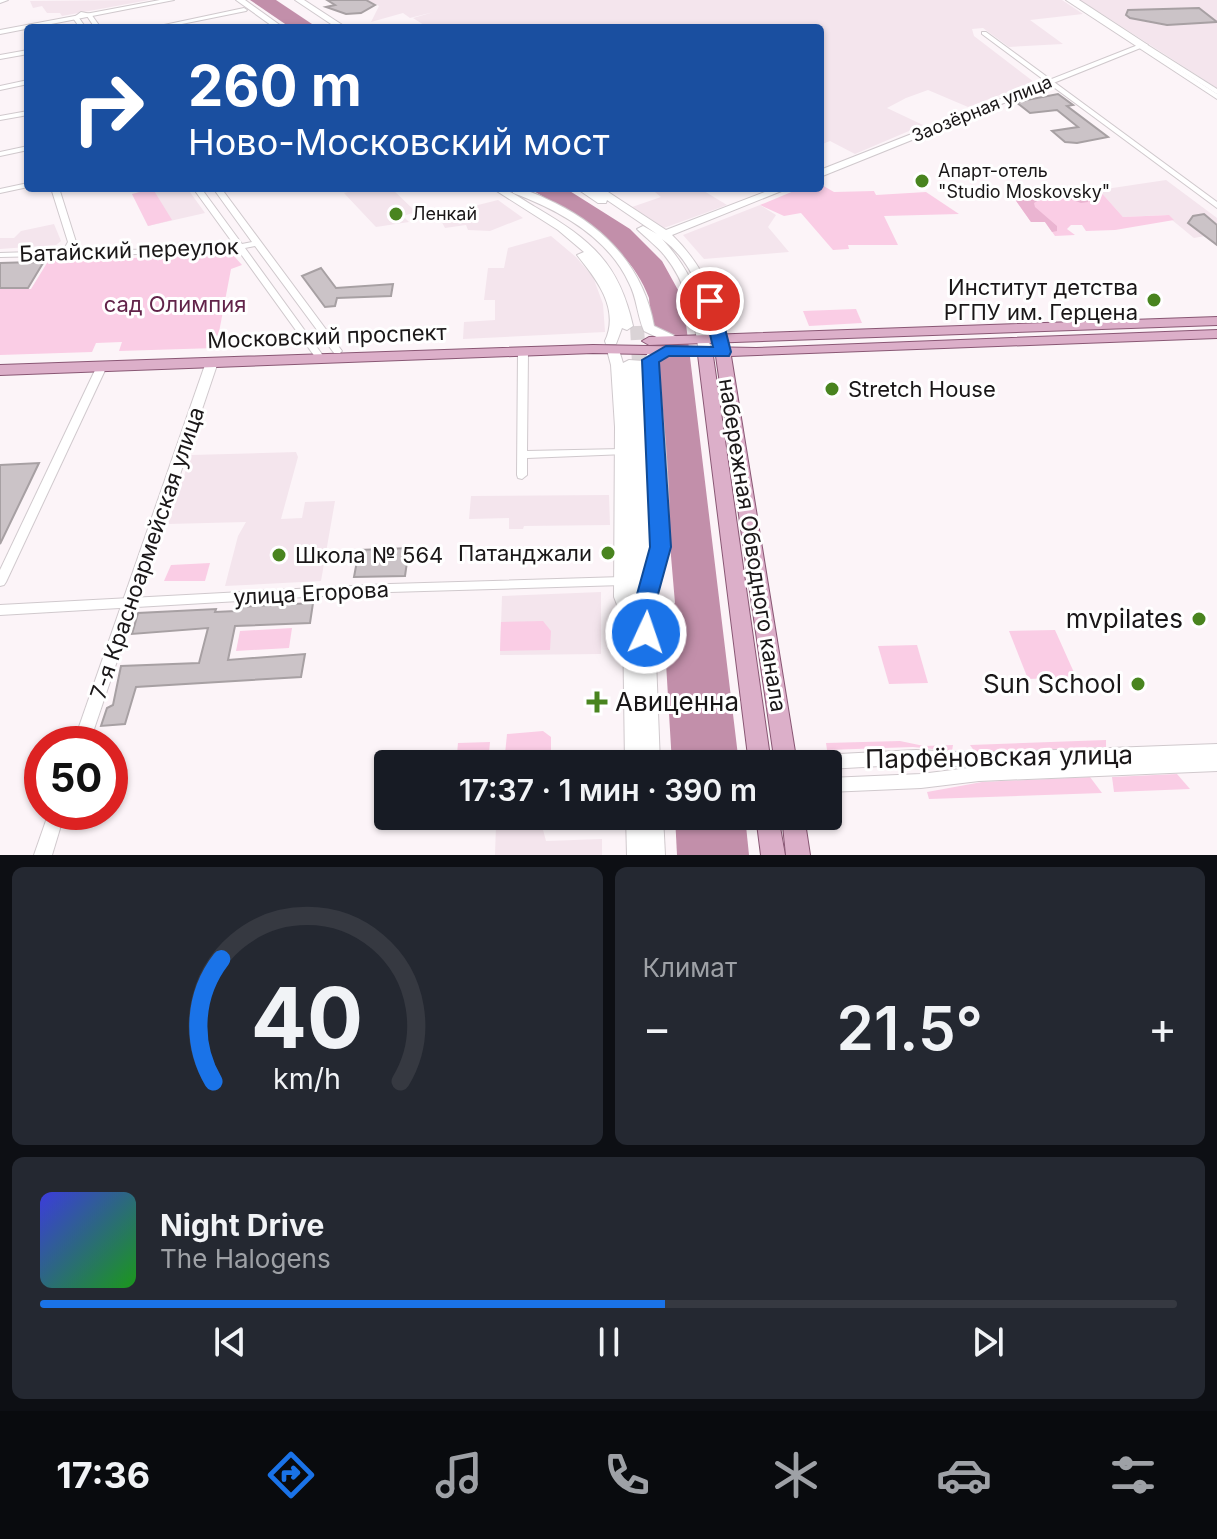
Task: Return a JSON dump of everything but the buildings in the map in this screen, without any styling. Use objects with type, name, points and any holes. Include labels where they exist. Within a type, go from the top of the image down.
[{"type":"main road","points":[[229,0],[263,24]]},
{"type":"main road","points":[[240,0],[274,24]]},
{"type":"main road","points":[[286,0],[324,24]]},
{"type":"main road","points":[[299,0],[337,24]]},
{"type":"main road","points":[[1072,0],[1142,46]]},
{"type":"main road","name":"Заозёрная улица","points":[[824,172],[1142,46]]},
{"type":"main road","points":[[514,192],[598,257],[620,292],[632,326]]},
{"type":"main road","points":[[514,192],[568,217],[616,253],[640,289],[648,328],[660,345],[650,361],[660,547],[646,598]]},
{"type":"main road","points":[[514,192],[517,205],[574,246],[599,275],[615,318],[616,333],[612,346],[618,360],[622,452],[622,597],[631,625]]},
{"type":"main road","name":"набережная Обводного канала","points":[[588,192],[685,251],[699,274],[705,345],[758,750]]},
{"type":"main road","name":"набережная Обводного канала","points":[[601,192],[662,236]]},
{"type":"main road","points":[[662,236],[774,192]]},
{"type":"main road","points":[[705,345],[1217,321]]},
{"type":"main road","points":[[705,345],[1217,334]]},
{"type":"main road","name":"набережная Обводного канала","points":[[705,345],[783,750]]},
{"type":"main road","name":"Московский проспект","points":[[0,370],[212,362],[337,351],[705,345]]},
{"type":"main road","name":"Московский проспект","points":[[0,363],[523,351],[612,346]]},
{"type":"main road","points":[[634,750],[631,625],[636,507],[634,364],[649,541],[646,598],[651,750]]},
{"type":"main road","points":[[636,830],[637,855]]},
{"type":"main road","points":[[654,830],[655,855]]},
{"type":"main road","points":[[769,830],[773,855]]},
{"type":"main road","points":[[795,830],[798,855]]},
{"type":"street","points":[[82,16],[158,0]]},
{"type":"street","points":[[35,24],[171,0]]},
{"type":"street","points":[[173,24],[244,10]]},
{"type":"street","points":[[82,16],[83,24]]},
{"type":"street","points":[[82,16],[93,24]]},
{"type":"street","points":[[0,30],[24,26]]},
{"type":"street","points":[[984,33],[1217,206]]},
{"type":"street","points":[[1142,46],[1217,94]]},
{"type":"street","points":[[0,57],[24,53]]},
{"type":"street","points":[[0,88],[24,83]]},
{"type":"street","points":[[0,118],[24,114]]},
{"type":"street","points":[[0,154],[24,149]]},
{"type":"street","points":[[0,191],[24,186]]},
{"type":"street","points":[[56,192],[72,242],[66,253]]},
{"type":"street","points":[[200,192],[318,355]]},
{"type":"street","points":[[220,192],[337,351]]},
{"type":"street","name":"Батайский переулок","points":[[0,255],[241,248],[257,243]]},
{"type":"street","points":[[522,475],[523,351]]},
{"type":"street","name":"7-я Красноармейская улица","points":[[87,726],[212,362]]},
{"type":"street","points":[[0,582],[102,366]]},
{"type":"street","points":[[522,455],[622,452]]},
{"type":"street","name":"улица Егорова","points":[[0,610],[380,589],[622,581]]},
{"type":"street","name":"Парфёновская улица","points":[[842,760],[916,757],[979,760],[1217,751]]},
{"type":"street","name":"Парфёновская улица","points":[[842,784],[921,781],[979,774],[1217,764]]},
{"type":"street","points":[[43,855],[51,830]]},
{"type":"shaded area","points":[[149,0],[62,16],[60,13],[47,13],[42,6],[33,8],[30,1]]},
{"type":"shaded area","points":[[250,0],[276,0],[312,24],[285,24]]},
{"type":"shaded area","points":[[367,0],[1062,0],[1083,14],[1030,20],[1063,44],[1009,47],[983,28],[972,29],[974,36],[1034,82],[968,107],[928,90],[906,98],[887,108],[923,125],[855,154],[830,141],[824,143],[824,24],[422,24],[413,18],[434,12],[410,18],[403,13],[371,22],[379,6]]},
{"type":"shaded area","points":[[1079,0],[1217,0],[1217,88],[1099,12]]},
{"type":"shaded area","points":[[1166,180],[1217,218],[1217,246],[1205,236],[1194,238],[1166,215],[1123,217],[1099,190]]},
{"type":"shaded area","points":[[1092,187],[1088,202],[1081,203],[1049,191],[1034,203],[1057,226],[1057,231],[1052,232],[1045,222],[1031,222],[1007,188]]},
{"type":"shaded area","points":[[190,192],[205,213],[148,226],[132,194]]},
{"type":"shaded area","points":[[395,192],[416,212],[403,216],[409,222],[376,227],[344,193]]},
{"type":"shaded area","points":[[536,192],[571,192],[630,229],[662,261],[683,299],[737,750],[671,750],[663,612],[675,603],[649,298],[628,262],[599,234]]},
{"type":"shaded area","points":[[655,192],[706,192],[727,205],[664,228],[632,207],[661,197]]},
{"type":"shaded area","points":[[498,200],[523,218],[490,231],[468,230],[466,225],[445,228],[438,215]]},
{"type":"shaded area","points":[[760,205],[776,215],[768,227],[789,252],[704,259],[683,235]]},
{"type":"shaded area","points":[[54,224],[61,241],[56,245],[0,249],[0,238],[14,238],[21,231]]},
{"type":"shaded area","points":[[551,236],[576,257],[593,277],[603,304],[605,332],[463,339],[464,322],[495,320],[495,300],[484,300],[488,268],[504,268],[508,248]]},
{"type":"shaded area","points":[[296,452],[298,457],[281,519],[302,518],[305,502],[335,501],[321,581],[225,586],[238,536],[246,522],[168,524],[191,455]]},
{"type":"shaded area","points":[[609,495],[610,525],[524,526],[523,529],[509,529],[509,518],[469,519],[471,496]]},
{"type":"shaded area","name":"Школа № 564","points":[[601,592],[601,654],[500,655],[502,596]]},
{"type":"shaded area","points":[[496,830],[543,830],[546,841],[602,839],[602,855],[495,855]]},
{"type":"shaded area","points":[[676,830],[746,830],[749,855],[677,855]]},
{"type":"green space","points":[[824,186],[834,192],[874,191],[876,195],[926,192],[959,214],[884,216],[898,245],[848,245],[849,249],[833,250],[801,213],[784,216],[760,205],[791,192],[824,192]]},
{"type":"green space","points":[[1090,187],[1099,190],[1123,217],[1169,215],[1174,220],[1115,230],[1086,231],[1082,225],[1071,225],[1067,229],[1075,235],[1055,236],[1045,222],[1031,222],[1007,188]]},
{"type":"green space","points":[[155,192],[172,220],[148,226],[132,194]]},
{"type":"green space","name":"сад Олимпия","points":[[233,255],[242,265],[231,269],[216,348],[119,351],[122,342],[96,343],[92,352],[0,355],[0,289],[31,289],[50,258],[72,257],[72,261]]},
{"type":"green space","points":[[856,309],[862,323],[809,326],[803,311]]},
{"type":"green space","points":[[210,563],[205,581],[164,581],[171,565]]},
{"type":"green space","points":[[543,621],[551,631],[550,650],[500,651],[501,622]]},
{"type":"green space","points":[[292,628],[289,648],[236,651],[240,631]]},
{"type":"green space","points":[[1055,630],[1076,677],[1028,679],[1009,631]]},
{"type":"green space","points":[[917,645],[928,683],[889,684],[878,646]]},
{"type":"green space","points":[[543,731],[551,737],[551,750],[505,750],[507,734]]},
{"type":"green space","points":[[1106,740],[1106,747],[975,752],[970,745]]},
{"type":"green space","points":[[900,741],[924,746],[953,745],[952,751],[913,747],[827,750],[826,743]]},
{"type":"green space","points":[[490,742],[489,750],[457,750],[458,743]]},
{"type":"green space","points":[[1177,774],[1190,789],[1114,792],[1112,777]]},
{"type":"green space","points":[[1090,777],[1102,793],[929,799],[927,792],[982,782]]},
{"type":"tunnel","points":[[637,326],[639,364]]},
{"type":"place","name":"Апарт-отель \"Studio Moskovsky\"","points":[[922,181]]},
{"type":"place","name":"Ленкай","points":[[396,214]]},
{"type":"place","name":"Институт детства РГПУ им. Герцена","points":[[1154,300]]},
{"type":"place","name":"Stretch House","points":[[832,389]]},
{"type":"place","name":"Патанджали","points":[[608,553]]},
{"type":"place","name":"Школа № 564","points":[[279,555]]},
{"type":"place","name":"mvpilates","points":[[1199,619]]},
{"type":"place","name":"Sun School","points":[[1138,684]]},
{"type":"place","name":"Авиценна","points":[[597,702]]},
{"type":"route","points":[[646,633],[646,598],[654,578],[660,547],[650,360],[666,351],[723,352],[710,301]]}]
